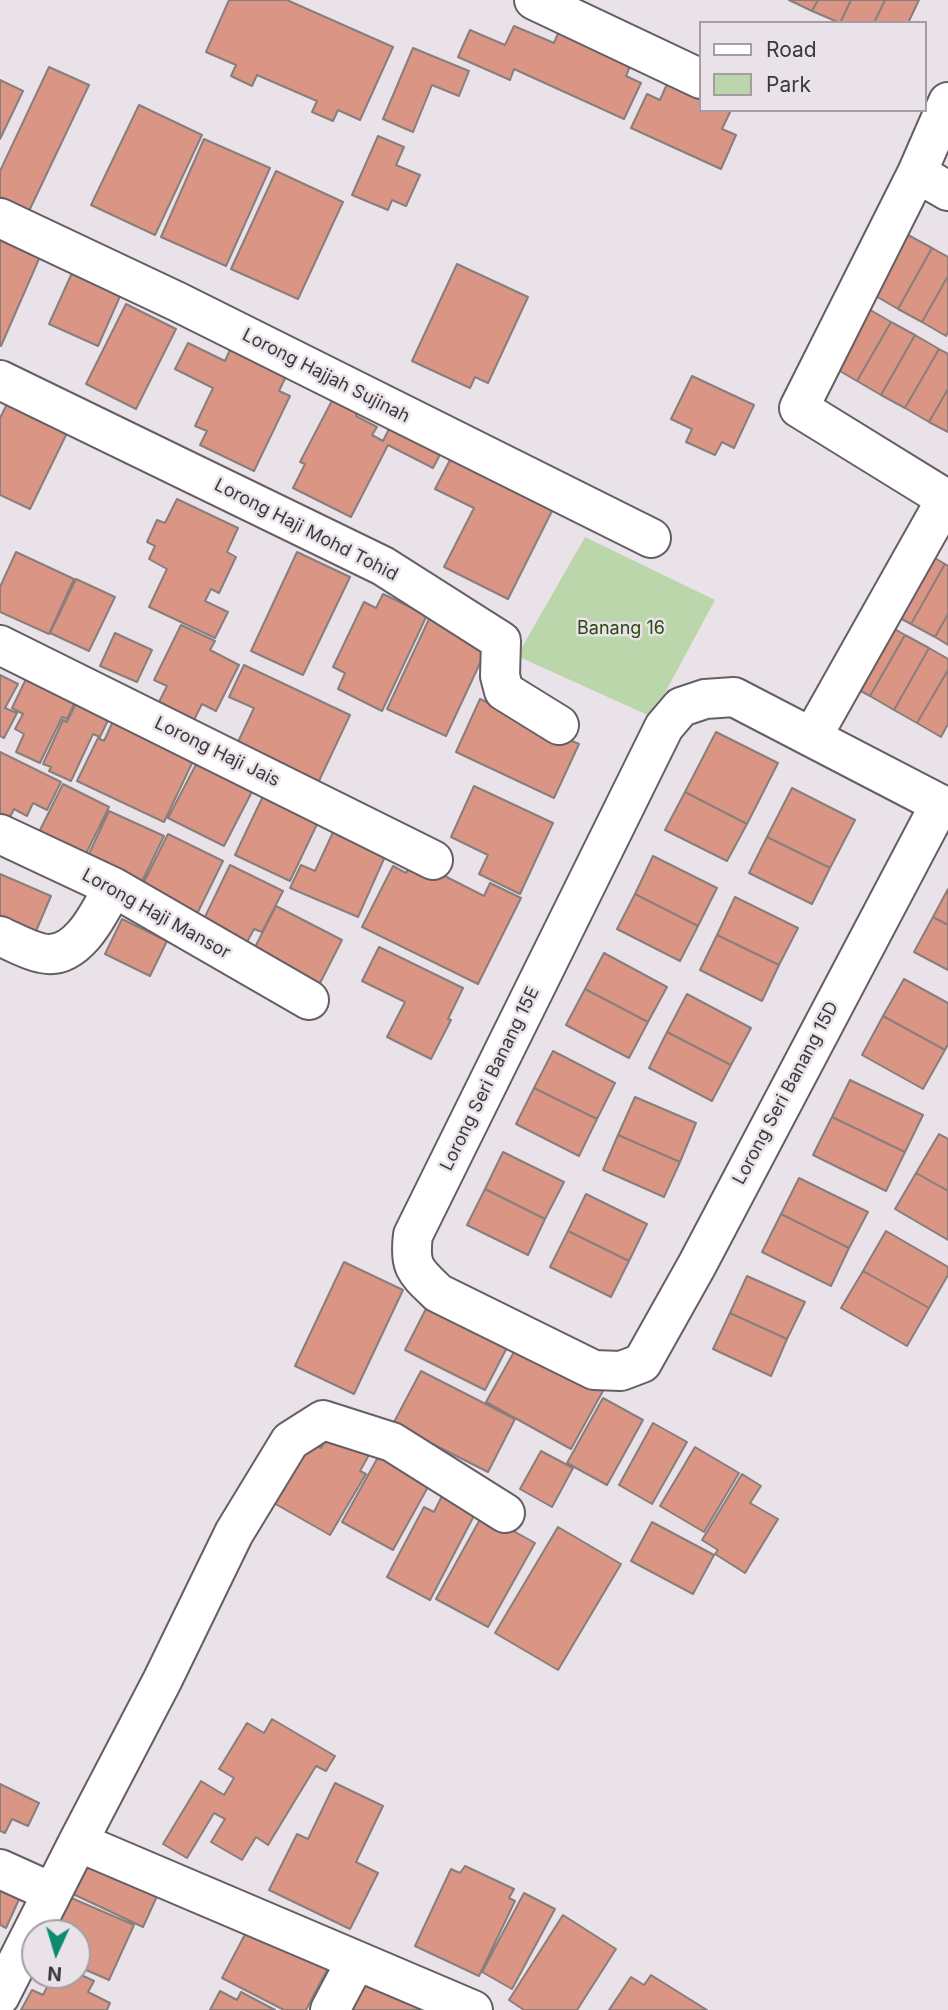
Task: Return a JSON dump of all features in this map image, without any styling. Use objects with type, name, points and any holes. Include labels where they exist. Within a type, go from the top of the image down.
[{"type":"street","points":[[534,0],[699,78]]},
{"type":"street","points":[[944,806],[812,737],[947,499],[799,408],[932,182],[948,103]]},
{"type":"street","name":"Lorong Hajjah Sujinah","points":[[0,218],[178,302],[651,538]]},
{"type":"street","name":"Lorong Haji Mohd Tohid","points":[[0,380],[383,566],[501,642],[500,676],[504,691],[559,725]]},
{"type":"street","name":"Lorong Haji Jais","points":[[0,645],[433,860]]},
{"type":"street","name":"Lorong Seri Banang 15E","points":[[621,1371],[594,1370],[438,1293],[417,1273],[410,1255],[413,1235],[664,727],[681,707],[705,699],[734,697],[812,737]]},
{"type":"street","name":"Lorong Seri Banang 15D","points":[[621,1371],[642,1363],[944,806]]},
{"type":"street","name":"Lorong Haji Mansor","points":[[0,834],[114,887],[309,1000]]},
{"type":"street","points":[[0,936],[43,954],[61,952],[80,940],[97,918],[114,887]]},
{"type":"street","points":[[0,1996],[51,1892],[162,1681],[234,1533],[290,1441],[323,1420],[392,1442],[505,1513]]},
{"type":"street","points":[[78,1842],[473,2010]]},
{"type":"street","points":[[0,1869],[51,1892]]},
{"type":"street","points":[[330,2010],[356,1961]]},
{"type":"green space","name":"Banang 16","points":[[585,537],[715,600],[652,717],[517,656]]},
{"type":"building","points":[[229,0],[287,0],[393,47],[360,120],[338,110],[333,121],[312,112],[317,101],[257,75],[252,86],[231,76],[236,65],[206,52]]},
{"type":"building","points":[[789,0],[818,0],[812,11]]},
{"type":"building","points":[[818,0],[851,0],[841,21],[812,11]]},
{"type":"building","points":[[851,0],[885,0],[875,21],[841,21]]},
{"type":"building","points":[[885,0],[919,0],[909,21],[875,21]]},
{"type":"building","points":[[514,26],[554,43],[561,26],[633,59],[626,76],[641,83],[624,119],[514,69],[510,80],[458,57],[470,30],[505,45]]},
{"type":"building","points":[[413,48],[469,71],[459,96],[432,85],[413,132],[383,119]]},
{"type":"building","points":[[49,67],[89,85],[29,211],[0,197],[0,171]]},
{"type":"building","points":[[670,77],[699,91],[699,112],[730,112],[722,129],[736,135],[721,169],[631,128],[647,94],[660,100]]},
{"type":"building","points":[[0,80],[23,91],[0,139]]},
{"type":"building","points":[[139,105],[202,135],[155,235],[91,205]]},
{"type":"building","points":[[378,136],[404,147],[396,165],[420,175],[406,206],[392,200],[388,210],[352,195]]},
{"type":"building","points":[[204,139],[270,168],[226,266],[161,237]]},
{"type":"building","points":[[276,171],[343,202],[298,299],[231,269]]},
{"type":"building","points":[[0,235],[42,252],[1,346],[0,345]]},
{"type":"building","points":[[908,235],[932,248],[898,309],[874,295]]},
{"type":"building","points":[[932,248],[948,257],[948,276],[922,322],[898,309]]},
{"type":"building","points":[[457,264],[528,297],[488,383],[475,377],[470,388],[412,361]]},
{"type":"building","points":[[72,273],[121,294],[98,346],[49,324]]},
{"type":"building","points":[[948,276],[948,332],[946,336],[922,322]]},
{"type":"building","points":[[126,304],[176,329],[136,409],[86,384]]},
{"type":"building","points":[[867,308],[891,322],[857,381],[833,367]]},
{"type":"building","points":[[891,322],[915,335],[881,395],[857,381]]},
{"type":"building","points":[[915,335],[939,349],[905,408],[881,395]]},
{"type":"building","points":[[188,343],[225,361],[233,343],[289,370],[279,391],[290,396],[254,471],[200,445],[207,431],[195,426],[213,388],[175,369]]},
{"type":"building","points":[[939,349],[948,354],[948,389],[929,422],[905,408]]},
{"type":"building","points":[[692,376],[754,405],[734,448],[722,442],[715,455],[686,442],[692,429],[671,419]]},
{"type":"building","points":[[948,389],[948,432],[929,422]]},
{"type":"building","points":[[336,393],[361,406],[356,416],[377,427],[372,435],[383,441],[393,421],[444,447],[433,468],[388,445],[351,517],[293,488],[305,464],[300,462]]},
{"type":"building","points":[[7,404],[67,433],[30,509],[0,495],[0,418]]},
{"type":"building","points":[[451,458],[553,509],[508,599],[444,567],[474,508],[435,489]]},
{"type":"building","points":[[177,499],[238,528],[227,552],[236,557],[219,593],[211,589],[205,601],[228,612],[215,638],[149,607],[167,569],[149,559],[155,546],[147,542],[157,520],[165,523]]},
{"type":"building","points":[[921,550],[945,564],[911,624],[887,611]]},
{"type":"building","points":[[16,552],[74,579],[49,634],[0,612],[0,587]]},
{"type":"building","points":[[297,552],[350,577],[303,675],[251,651]]},
{"type":"building","points":[[945,564],[948,566],[948,614],[935,637],[911,624]]},
{"type":"building","points":[[76,579],[115,597],[89,651],[50,633]]},
{"type":"building","points":[[383,594],[427,615],[382,711],[338,689],[345,673],[333,667],[364,602],[376,608]]},
{"type":"building","points":[[948,614],[948,645],[935,637]]},
{"type":"building","points":[[429,619],[488,646],[446,736],[387,709]]},
{"type":"building","points":[[881,621],[905,635],[870,696],[846,683]]},
{"type":"building","points":[[181,625],[215,641],[210,650],[239,665],[216,711],[202,704],[194,720],[159,702],[167,686],[154,680]]},
{"type":"building","points":[[115,633],[152,650],[137,682],[100,666]]},
{"type":"building","points":[[905,635],[929,648],[894,710],[870,696]]},
{"type":"building","points":[[929,648],[948,659],[948,670],[917,723],[894,710]]},
{"type":"building","points":[[244,665],[350,715],[318,783],[237,744],[254,708],[229,697]]},
{"type":"building","points":[[948,670],[948,724],[941,737],[917,723]]},
{"type":"building","points":[[0,675],[18,684],[5,708],[17,713],[4,738],[0,736]]},
{"type":"building","points":[[27,677],[76,700],[67,719],[62,717],[40,763],[16,752],[24,734],[15,729],[23,714],[12,708]]},
{"type":"building","points":[[480,699],[579,744],[554,798],[456,752]]},
{"type":"building","points":[[77,701],[110,716],[100,737],[93,734],[71,781],[49,771],[51,767],[43,764],[63,720],[67,722]]},
{"type":"building","points":[[113,721],[194,759],[164,822],[77,781],[98,738],[104,741]]},
{"type":"building","points":[[716,732],[778,763],[747,824],[685,792]]},
{"type":"building","points":[[0,752],[61,782],[47,810],[33,803],[27,816],[14,809],[7,823],[0,820]]},
{"type":"building","points":[[202,753],[257,782],[224,846],[168,818]]},
{"type":"building","points":[[63,784],[109,807],[79,868],[32,846]]},
{"type":"building","points":[[474,786],[553,823],[520,894],[479,874],[488,855],[451,837]]},
{"type":"building","points":[[792,788],[855,820],[830,868],[767,837]]},
{"type":"building","points":[[265,792],[320,818],[290,881],[235,855]]},
{"type":"building","points":[[685,792],[747,824],[727,861],[665,830]]},
{"type":"building","points":[[109,811],[164,836],[136,894],[82,869]]},
{"type":"building","points":[[335,828],[387,852],[358,917],[290,888],[301,865],[315,871]]},
{"type":"building","points":[[168,834],[223,861],[194,920],[139,892]]},
{"type":"building","points":[[767,837],[830,868],[812,904],[749,873]]},
{"type":"building","points":[[653,856],[717,888],[698,926],[635,894]]},
{"type":"building","points":[[413,860],[484,896],[490,883],[521,898],[478,984],[362,927],[393,866],[406,873]]},
{"type":"building","points":[[230,865],[283,891],[262,932],[254,929],[247,942],[203,921]]},
{"type":"building","points":[[0,874],[51,896],[30,945],[0,932]]},
{"type":"building","points":[[948,889],[948,925],[933,917]]},
{"type":"building","points":[[635,894],[698,926],[680,961],[617,929]]},
{"type":"building","points":[[735,897],[798,928],[779,965],[717,935]]},
{"type":"building","points":[[276,906],[342,940],[316,991],[250,957]]},
{"type":"building","points":[[933,917],[948,925],[948,970],[914,952]]},
{"type":"building","points":[[122,919],[167,941],[150,976],[105,954]]},
{"type":"building","points":[[717,935],[779,965],[762,1001],[700,970]]},
{"type":"building","points":[[379,947],[463,988],[448,1019],[451,1020],[431,1059],[387,1037],[405,1002],[362,981]]},
{"type":"building","points":[[604,953],[667,987],[648,1022],[585,989]]},
{"type":"building","points":[[904,979],[948,1003],[948,1044],[945,1050],[883,1016]]},
{"type":"building","points":[[585,989],[648,1022],[629,1058],[566,1025]]},
{"type":"building","points":[[687,994],[751,1028],[731,1065],[667,1032]]},
{"type":"building","points":[[883,1016],[945,1050],[923,1089],[862,1055]]},
{"type":"building","points":[[667,1032],[731,1065],[712,1101],[649,1068]]},
{"type":"building","points":[[553,1051],[615,1083],[597,1119],[534,1088]]},
{"type":"building","points":[[850,1080],[923,1115],[905,1152],[832,1117]]},
{"type":"building","points":[[534,1088],[597,1119],[579,1156],[516,1124]]},
{"type":"building","points":[[635,1097],[696,1123],[680,1162],[618,1135]]},
{"type":"building","points":[[832,1117],[905,1152],[886,1191],[813,1155]]},
{"type":"building","points":[[939,1134],[948,1139],[948,1191],[916,1173]]},
{"type":"building","points":[[618,1135],[680,1162],[664,1197],[603,1170]]},
{"type":"building","points":[[503,1152],[564,1182],[545,1219],[485,1189]]},
{"type":"building","points":[[916,1173],[948,1191],[948,1240],[895,1209]]},
{"type":"building","points":[[799,1178],[868,1212],[849,1248],[781,1214]]},
{"type":"building","points":[[485,1189],[545,1219],[528,1255],[467,1225]]},
{"type":"building","points":[[586,1194],[647,1224],[629,1261],[568,1231]]},
{"type":"building","points":[[781,1214],[849,1248],[831,1286],[762,1252]]},
{"type":"building","points":[[568,1231],[629,1261],[611,1297],[550,1267]]},
{"type":"building","points":[[886,1231],[948,1267],[948,1275],[929,1308],[863,1271]]},
{"type":"building","points":[[344,1262],[403,1290],[354,1394],[295,1366]]},
{"type":"building","points":[[863,1271],[929,1308],[907,1346],[841,1308]]},
{"type":"building","points":[[747,1276],[805,1302],[787,1339],[730,1313]]},
{"type":"building","points":[[432,1297],[512,1338],[485,1390],[405,1350]]},
{"type":"building","points":[[730,1313],[787,1339],[771,1376],[713,1349]]},
{"type":"building","points":[[519,1343],[604,1389],[571,1449],[486,1402]]},
{"type":"building","points":[[421,1371],[515,1419],[488,1472],[393,1424]]},
{"type":"building","points":[[603,1398],[643,1420],[607,1485],[567,1463]]},
{"type":"building","points":[[653,1423],[687,1442],[652,1504],[619,1485]]},
{"type":"building","points":[[331,1431],[370,1453],[360,1471],[366,1474],[330,1535],[272,1502],[308,1441],[321,1448]]},
{"type":"building","points":[[695,1447],[739,1473],[704,1532],[660,1506]]},
{"type":"building","points":[[382,1450],[433,1478],[393,1550],[342,1522]]},
{"type":"building","points":[[541,1451],[573,1468],[552,1507],[520,1489]]},
{"type":"building","points":[[742,1474],[761,1486],[750,1503],[778,1519],[745,1573],[715,1554],[718,1550],[702,1540]]},
{"type":"building","points":[[445,1490],[478,1508],[430,1600],[387,1577],[424,1507],[434,1512]]},
{"type":"building","points":[[483,1514],[535,1543],[488,1627],[436,1599]]},
{"type":"building","points":[[652,1522],[714,1555],[693,1594],[631,1561]]},
{"type":"building","points":[[558,1527],[621,1564],[558,1670],[495,1633]]},
{"type":"building","points":[[272,1719],[335,1756],[326,1771],[316,1766],[268,1845],[256,1837],[242,1860],[211,1842],[225,1819],[214,1813],[187,1858],[163,1844],[201,1781],[224,1795],[234,1778],[219,1769],[247,1723],[264,1733]]},
{"type":"building","points":[[335,1783],[383,1806],[356,1862],[378,1873],[350,1929],[269,1890],[297,1834],[308,1839]]},
{"type":"building","points":[[0,1784],[39,1803],[28,1826],[12,1819],[5,1833],[0,1831]]},
{"type":"building","points":[[86,1861],[158,1894],[143,1927],[71,1893]]},
{"type":"building","points":[[465,1866],[514,1889],[509,1898],[515,1901],[479,1976],[415,1946],[451,1869],[460,1873]]},
{"type":"building","points":[[0,1872],[26,1884],[6,1928],[0,1925]]},
{"type":"building","points":[[524,1893],[555,1909],[512,1989],[482,1972]]},
{"type":"building","points":[[69,1897],[134,1925],[109,1980],[91,1972],[91,1919],[59,1919]]},
{"type":"building","points":[[563,1915],[616,1949],[577,2010],[524,2010],[509,2000]]},
{"type":"building","points":[[250,1925],[329,1966],[306,2010],[284,2010],[222,1978]]},
{"type":"building","points":[[651,1975],[707,2010],[609,2010],[631,1977],[644,1985]]},
{"type":"building","points":[[364,1978],[427,2010],[347,2010]]},
{"type":"building","points":[[46,1989],[90,1989],[88,1992],[110,2003],[107,2010],[21,2010],[32,1990],[43,1995]]},
{"type":"building","points":[[220,1991],[237,2000],[241,1992],[275,2010],[210,2010]]}]
